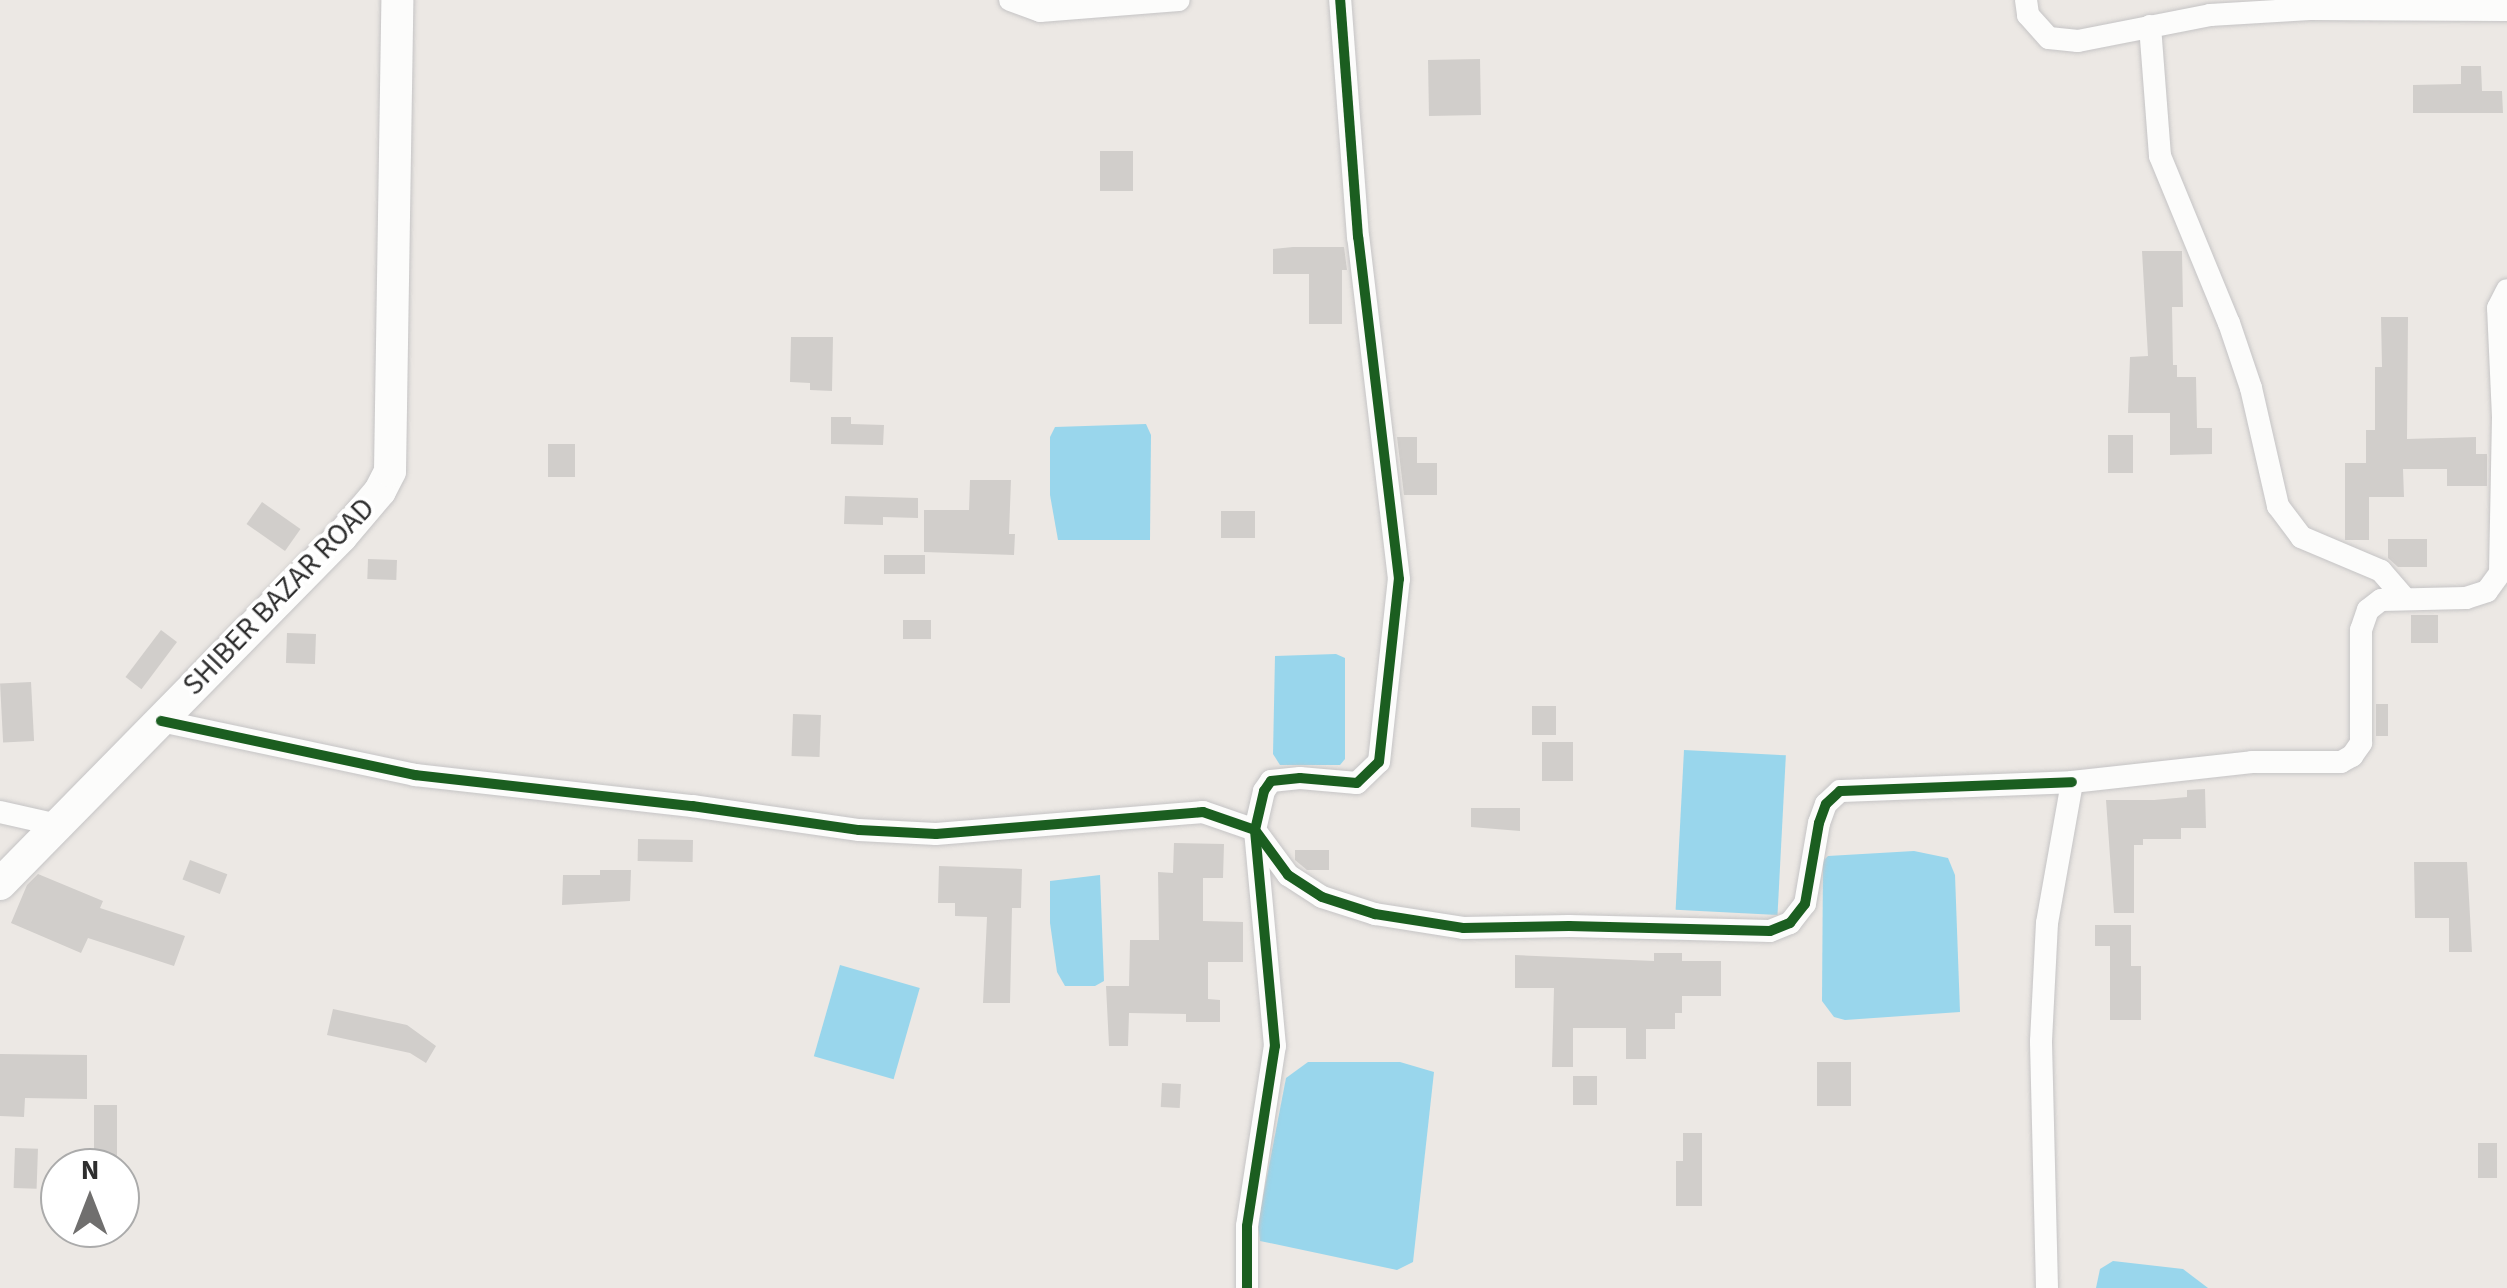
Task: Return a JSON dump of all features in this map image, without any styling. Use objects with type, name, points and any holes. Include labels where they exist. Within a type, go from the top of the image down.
[{"type":"street","name":"SHIBER BAZAR ROAD","points":[[0,884],[341,537],[380,491],[390,471],[397,0]]},
{"type":"street","points":[[1010,0],[1040,11],[1178,0]]},
{"type":"street","points":[[1247,1288],[1247,1226],[1275,1046],[1255,830],[1264,791],[1271,781],[1300,778],[1328,784],[1357,784],[1379,762],[1399,579],[1358,237],[1340,0]]},
{"type":"street","points":[[2026,0],[2028,15],[2050,38],[2078,41],[2210,15],[2310,9],[2507,10]]},
{"type":"street","points":[[2150,26],[2160,156],[2229,323],[2250,388],[2278,506],[2300,537],[2380,571],[2405,600]]},
{"type":"street","points":[[161,720],[415,775],[692,806],[859,830],[953,833],[1203,812],[1255,830],[1288,875],[1322,897],[1375,914],[1463,928],[1569,926],[1770,931],[1790,923],[1806,904],[1819,823],[1826,804],[1840,791],[2072,782],[2252,762],[2340,762],[2352,756],[2361,743],[2361,630],[2368,610],[2380,600],[2466,598],[2488,591],[2500,573],[2503,417],[2498,308],[2507,290]]},
{"type":"street","points":[[2048,1288],[2041,1042],[2046,942],[2072,782]]},
{"type":"street","points":[[0,812],[57,825]]},
{"type":"water","points":[[1146,424],[1151,435],[1150,540],[1058,540],[1050,495],[1050,437],[1055,427]]},
{"type":"water","points":[[1336,654],[1345,658],[1345,759],[1340,765],[1280,765],[1273,754],[1275,656]]},
{"type":"water","points":[[1684,750],[1786,755],[1777,915],[1676,910]]},
{"type":"water","points":[[1914,851],[1948,858],[1955,875],[1960,1012],[1845,1020],[1834,1017],[1822,1001],[1823,861],[1828,856]]},
{"type":"water","points":[[1100,875],[1104,981],[1095,986],[1065,986],[1057,972],[1050,923],[1050,881]]},
{"type":"water","points":[[840,965],[920,988],[894,1079],[814,1056]]},
{"type":"water","points":[[1308,1062],[1400,1062],[1434,1072],[1413,1262],[1397,1270],[1260,1241],[1258,1223],[1286,1078]]},
{"type":"water","points":[[2113,1261],[2183,1269],[2208,1288],[2096,1288],[2100,1269]]},
{"type":"building","points":[[1480,59],[1481,115],[1429,116],[1428,60]]},
{"type":"building","points":[[2461,66],[2481,66],[2482,91],[2502,91],[2503,113],[2413,113],[2413,85],[2461,84]]},
{"type":"building","points":[[1100,151],[1133,151],[1133,191],[1100,191]]},
{"type":"building","points":[[1344,247],[1347,270],[1342,270],[1342,324],[1309,324],[1309,274],[1273,274],[1273,249]]},
{"type":"building","points":[[2142,251],[2182,251],[2183,307],[2172,307],[2173,365],[2177,365],[2177,377],[2196,377],[2197,428],[2212,428],[2212,454],[2170,455],[2170,413],[2128,413],[2130,357],[2148,356]]},
{"type":"building","points":[[2381,317],[2408,317],[2407,439],[2476,437],[2476,454],[2487,454],[2487,486],[2447,486],[2447,469],[2403,469],[2404,497],[2369,497],[2369,540],[2345,540],[2345,463],[2366,463],[2366,430],[2375,430],[2375,367],[2382,367]]},
{"type":"building","points":[[791,337],[833,337],[832,391],[810,390],[810,383],[790,382]]},
{"type":"building","points":[[831,417],[851,417],[851,424],[884,425],[883,445],[831,444]]},
{"type":"building","points":[[2108,435],[2133,435],[2133,473],[2108,473]]},
{"type":"building","points":[[1397,437],[1417,437],[1417,463],[1437,463],[1437,495],[1404,495]]},
{"type":"building","points":[[548,444],[575,444],[575,477],[548,477]]},
{"type":"building","points":[[970,480],[1011,480],[1009,534],[1015,534],[1014,555],[924,552],[924,510],[969,510]]},
{"type":"building","points":[[845,496],[918,498],[918,518],[883,517],[883,525],[844,524]]},
{"type":"building","points":[[262,502],[301,529],[285,551],[247,524]]},
{"type":"building","points":[[1221,511],[1255,511],[1255,538],[1221,538]]},
{"type":"building","points":[[2388,539],[2427,539],[2427,567],[2398,567],[2388,558]]},
{"type":"building","points":[[884,555],[925,555],[925,574],[884,574]]},
{"type":"building","points":[[368,559],[397,560],[396,580],[367,579]]},
{"type":"building","points":[[2411,615],[2438,615],[2438,643],[2411,643]]},
{"type":"building","points":[[903,620],[931,620],[931,639],[903,639]]},
{"type":"building","points":[[161,630],[177,642],[141,689],[125,677]]},
{"type":"building","points":[[287,633],[316,634],[315,664],[286,663]]},
{"type":"building","points":[[31,682],[34,741],[3,743],[0,684]]},
{"type":"building","points":[[2376,704],[2388,704],[2388,736],[2376,736]]},
{"type":"building","points":[[1532,706],[1556,706],[1556,735],[1532,735]]},
{"type":"building","points":[[793,714],[821,715],[820,757],[792,756]]},
{"type":"building","points":[[1542,742],[1573,742],[1573,781],[1542,781]]},
{"type":"building","points":[[2205,789],[2206,828],[2181,828],[2181,839],[2143,839],[2143,845],[2134,845],[2134,913],[2114,913],[2106,800],[2187,797],[2187,790]]},
{"type":"building","points":[[1471,808],[1520,808],[1520,831],[1471,827]]},
{"type":"building","points":[[638,839],[693,840],[693,862],[638,861]]},
{"type":"building","points":[[1174,843],[1224,844],[1223,878],[1203,878],[1203,921],[1243,922],[1243,962],[1208,962],[1208,999],[1220,1000],[1220,1022],[1186,1022],[1186,1014],[1129,1013],[1128,1046],[1109,1046],[1106,986],[1129,986],[1130,940],[1159,940],[1158,872],[1173,873]]},
{"type":"building","points":[[1295,850],[1329,850],[1329,870],[1307,870],[1295,860]]},
{"type":"building","points":[[190,860],[227,874],[220,894],[182,880]]},
{"type":"building","points":[[2414,862],[2467,862],[2472,952],[2449,952],[2449,918],[2415,918]]},
{"type":"building","points":[[939,866],[1022,869],[1021,908],[1012,908],[1010,1003],[983,1003],[987,917],[955,916],[955,903],[938,903]]},
{"type":"building","points":[[600,870],[631,870],[630,901],[562,905],[563,875],[600,875]]},
{"type":"building","points":[[38,874],[103,901],[100,908],[185,936],[174,966],[88,938],[81,953],[11,923],[27,885]]},
{"type":"building","points":[[2095,925],[2131,925],[2131,966],[2141,966],[2141,1020],[2110,1020],[2110,946],[2095,946]]},
{"type":"building","points":[[1654,953],[1682,953],[1682,961],[1721,961],[1721,996],[1682,996],[1682,1013],[1675,1013],[1675,1029],[1646,1029],[1646,1059],[1626,1059],[1626,1028],[1573,1028],[1573,1067],[1552,1067],[1554,988],[1515,988],[1515,955],[1654,961]]},
{"type":"building","points":[[333,1009],[407,1025],[436,1046],[426,1063],[410,1053],[327,1035]]},
{"type":"building","points":[[0,1054],[87,1055],[87,1099],[25,1098],[24,1117],[0,1116]]},
{"type":"building","points":[[1817,1062],[1851,1062],[1851,1106],[1817,1106]]},
{"type":"building","points":[[1573,1076],[1597,1076],[1597,1105],[1573,1105]]},
{"type":"building","points":[[1162,1083],[1181,1084],[1180,1108],[1161,1107]]},
{"type":"building","points":[[94,1105],[117,1105],[117,1148],[94,1148]]},
{"type":"building","points":[[1683,1133],[1702,1133],[1702,1206],[1676,1206],[1676,1161],[1683,1161]]},
{"type":"building","points":[[2478,1143],[2497,1143],[2497,1178],[2478,1178]]},
{"type":"building","points":[[15,1148],[38,1149],[37,1189],[14,1188]]},
{"type":"cycle path","points":[[1247,1288],[1247,1226],[1275,1046],[1255,830],[1264,791],[1271,781],[1300,778],[1357,783],[1379,762],[1399,579],[1358,237],[1340,0]]},
{"type":"cycle path","points":[[161,721],[415,775],[692,806],[859,830],[936,834],[1203,812],[1255,830],[1288,875],[1322,897],[1375,914],[1463,928],[1569,926],[1770,931],[1790,923],[1805,904],[1819,823],[1826,804],[1840,791],[2072,782]]}]
